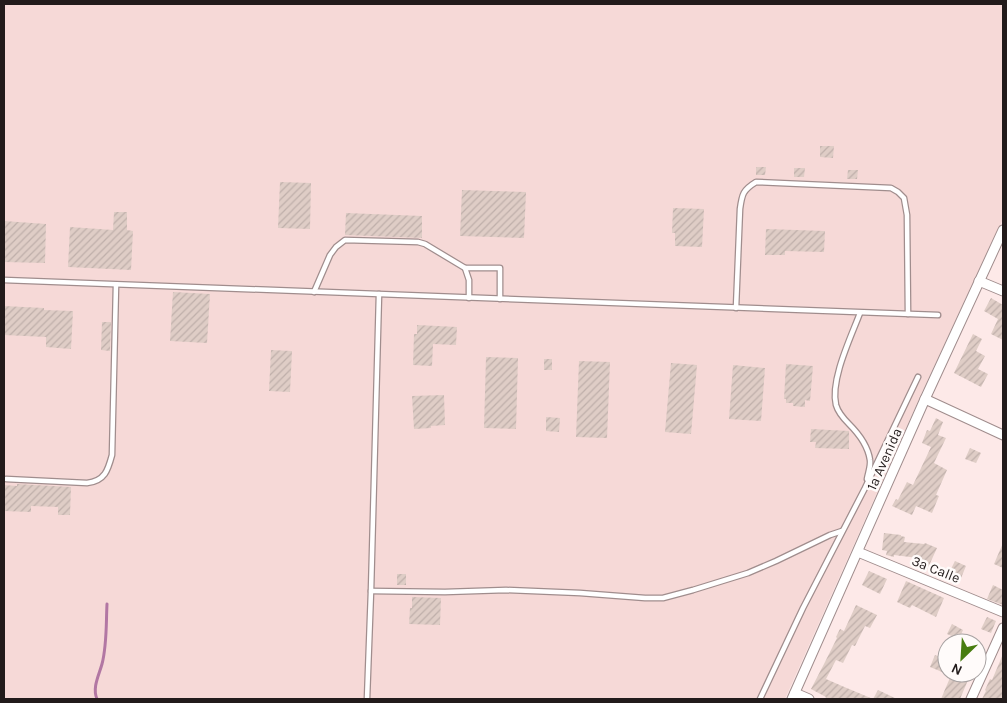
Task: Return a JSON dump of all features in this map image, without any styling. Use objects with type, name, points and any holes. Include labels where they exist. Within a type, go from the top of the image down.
[{"type":"street","name":"1a Avenida","points":[[793,696],[925,399],[1003,230]]},
{"type":"street","points":[[979,280],[1003,291]]},
{"type":"street","points":[[925,399],[1003,435]]},
{"type":"street","name":"3a Calle","points":[[858,552],[1003,612]]},
{"type":"street","points":[[971,699],[1003,628]]},
{"type":"street","points":[[793,696],[809,699]]},
{"type":"lane","points":[[736,308],[742,195],[746,188],[756,182],[891,188],[898,192],[904,198],[907,215],[908,314]]},
{"type":"lane","points":[[314,292],[330,255],[345,240],[418,242],[425,244],[465,268],[500,268],[500,299]]},
{"type":"lane","points":[[465,268],[470,280],[469,298]]},
{"type":"lane","points":[[4,280],[938,316]]},
{"type":"lane","points":[[6,479],[87,483],[95,482],[104,476],[108,469],[112,455],[116,285]]},
{"type":"lane","points":[[367,699],[379,294]]},
{"type":"lane","points":[[860,313],[837,378],[835,394],[836,407],[866,446],[870,462],[865,488]]},
{"type":"lane","points":[[760,699],[918,377]]},
{"type":"lane","points":[[371,591],[445,592],[506,590],[662,598],[748,573],[842,531]]},
{"type":"shaded area","points":[[4,4],[1003,4],[1003,219],[922,392],[785,699],[4,699]]},
{"type":"building","points":[[820,146],[834,146],[833,158],[820,157]]},
{"type":"building","points":[[756,167],[766,167],[765,175],[756,175]]},
{"type":"building","points":[[794,168],[805,168],[804,177],[794,177]]},
{"type":"building","points":[[848,170],[858,170],[857,179],[847,179]]},
{"type":"building","points":[[280,182],[311,183],[310,229],[278,228]]},
{"type":"building","points":[[462,190],[526,192],[524,238],[460,236]]},
{"type":"building","points":[[673,208],[704,209],[702,247],[675,246],[675,233],[672,233]]},
{"type":"building","points":[[114,212],[127,212],[127,230],[133,231],[131,270],[68,267],[70,227],[113,230]]},
{"type":"building","points":[[346,213],[422,216],[422,238],[345,235]]},
{"type":"building","points":[[4,221],[46,224],[45,263],[4,262]]},
{"type":"building","points":[[766,229],[825,231],[824,252],[785,251],[785,255],[765,255]]},
{"type":"building","points":[[173,292],[210,294],[207,343],[170,341]]},
{"type":"building","points":[[991,298],[1003,305],[1003,340],[991,334],[998,319],[984,311]]},
{"type":"building","points":[[4,306],[73,311],[71,349],[46,347],[46,337],[4,335]]},
{"type":"building","points":[[102,322],[111,322],[110,351],[101,350]]},
{"type":"building","points":[[417,325],[457,327],[456,345],[433,344],[432,366],[413,365],[414,334],[417,334]]},
{"type":"building","points":[[973,334],[982,339],[976,351],[985,356],[978,369],[988,374],[981,387],[954,373]]},
{"type":"building","points":[[271,350],[292,351],[290,392],[269,391]]},
{"type":"building","points":[[486,357],[518,358],[516,429],[484,428]]},
{"type":"building","points":[[544,359],[552,359],[552,370],[544,370]]},
{"type":"building","points":[[579,361],[610,362],[607,438],[576,437]]},
{"type":"building","points":[[671,363],[697,365],[691,434],[665,432]]},
{"type":"building","points":[[786,364],[813,366],[810,401],[805,400],[805,407],[793,406],[793,403],[786,403],[786,399],[784,399]]},
{"type":"building","points":[[733,365],[765,368],[761,421],[729,419]]},
{"type":"building","points":[[444,395],[445,425],[414,429],[412,396]]},
{"type":"building","points":[[546,417],[560,418],[559,432],[546,431]]},
{"type":"building","points":[[936,418],[943,422],[938,435],[946,438],[934,463],[947,470],[936,495],[939,496],[932,513],[916,506],[912,515],[892,506],[896,499],[898,500],[907,482],[913,485],[931,447],[922,443],[927,430],[930,431]]},
{"type":"building","points":[[811,429],[849,431],[849,449],[815,448],[816,442],[810,442]]},
{"type":"building","points":[[970,448],[981,453],[976,463],[965,459]]},
{"type":"building","points":[[17,484],[71,487],[70,515],[58,515],[58,507],[31,506],[31,512],[4,511],[4,485],[17,486]]},
{"type":"building","points":[[884,533],[901,535],[905,537],[904,542],[925,543],[937,548],[927,570],[914,564],[918,558],[886,555],[887,551],[882,550]]},
{"type":"building","points":[[1003,543],[1003,568],[994,564]]},
{"type":"building","points":[[955,561],[966,566],[961,578],[949,573]]},
{"type":"building","points":[[869,571],[887,579],[880,594],[862,585]]},
{"type":"building","points":[[397,574],[406,574],[406,585],[397,585]]},
{"type":"building","points":[[906,581],[944,598],[936,617],[912,605],[910,608],[897,602]]},
{"type":"building","points":[[993,585],[1003,590],[1003,605],[987,599]]},
{"type":"building","points":[[412,597],[441,598],[440,625],[409,624]]},
{"type":"building","points":[[856,605],[877,615],[870,628],[865,626],[855,646],[852,645],[843,663],[836,660],[826,679],[873,699],[825,699],[826,697],[811,689],[840,629],[844,631]]},
{"type":"building","points":[[987,617],[996,621],[991,633],[981,629]]},
{"type":"building","points":[[952,624],[963,630],[962,633],[948,633]]},
{"type":"building","points":[[1003,654],[1003,699],[982,699],[990,679],[992,680]]},
{"type":"building","points":[[935,655],[937,656],[937,670],[930,667]]},
{"type":"building","points":[[948,683],[967,683],[960,699],[941,699]]},
{"type":"building","points":[[878,690],[897,699],[873,699]]},
{"type":"waterway","points":[[97,699],[95,690],[105,649],[107,604]]}]
